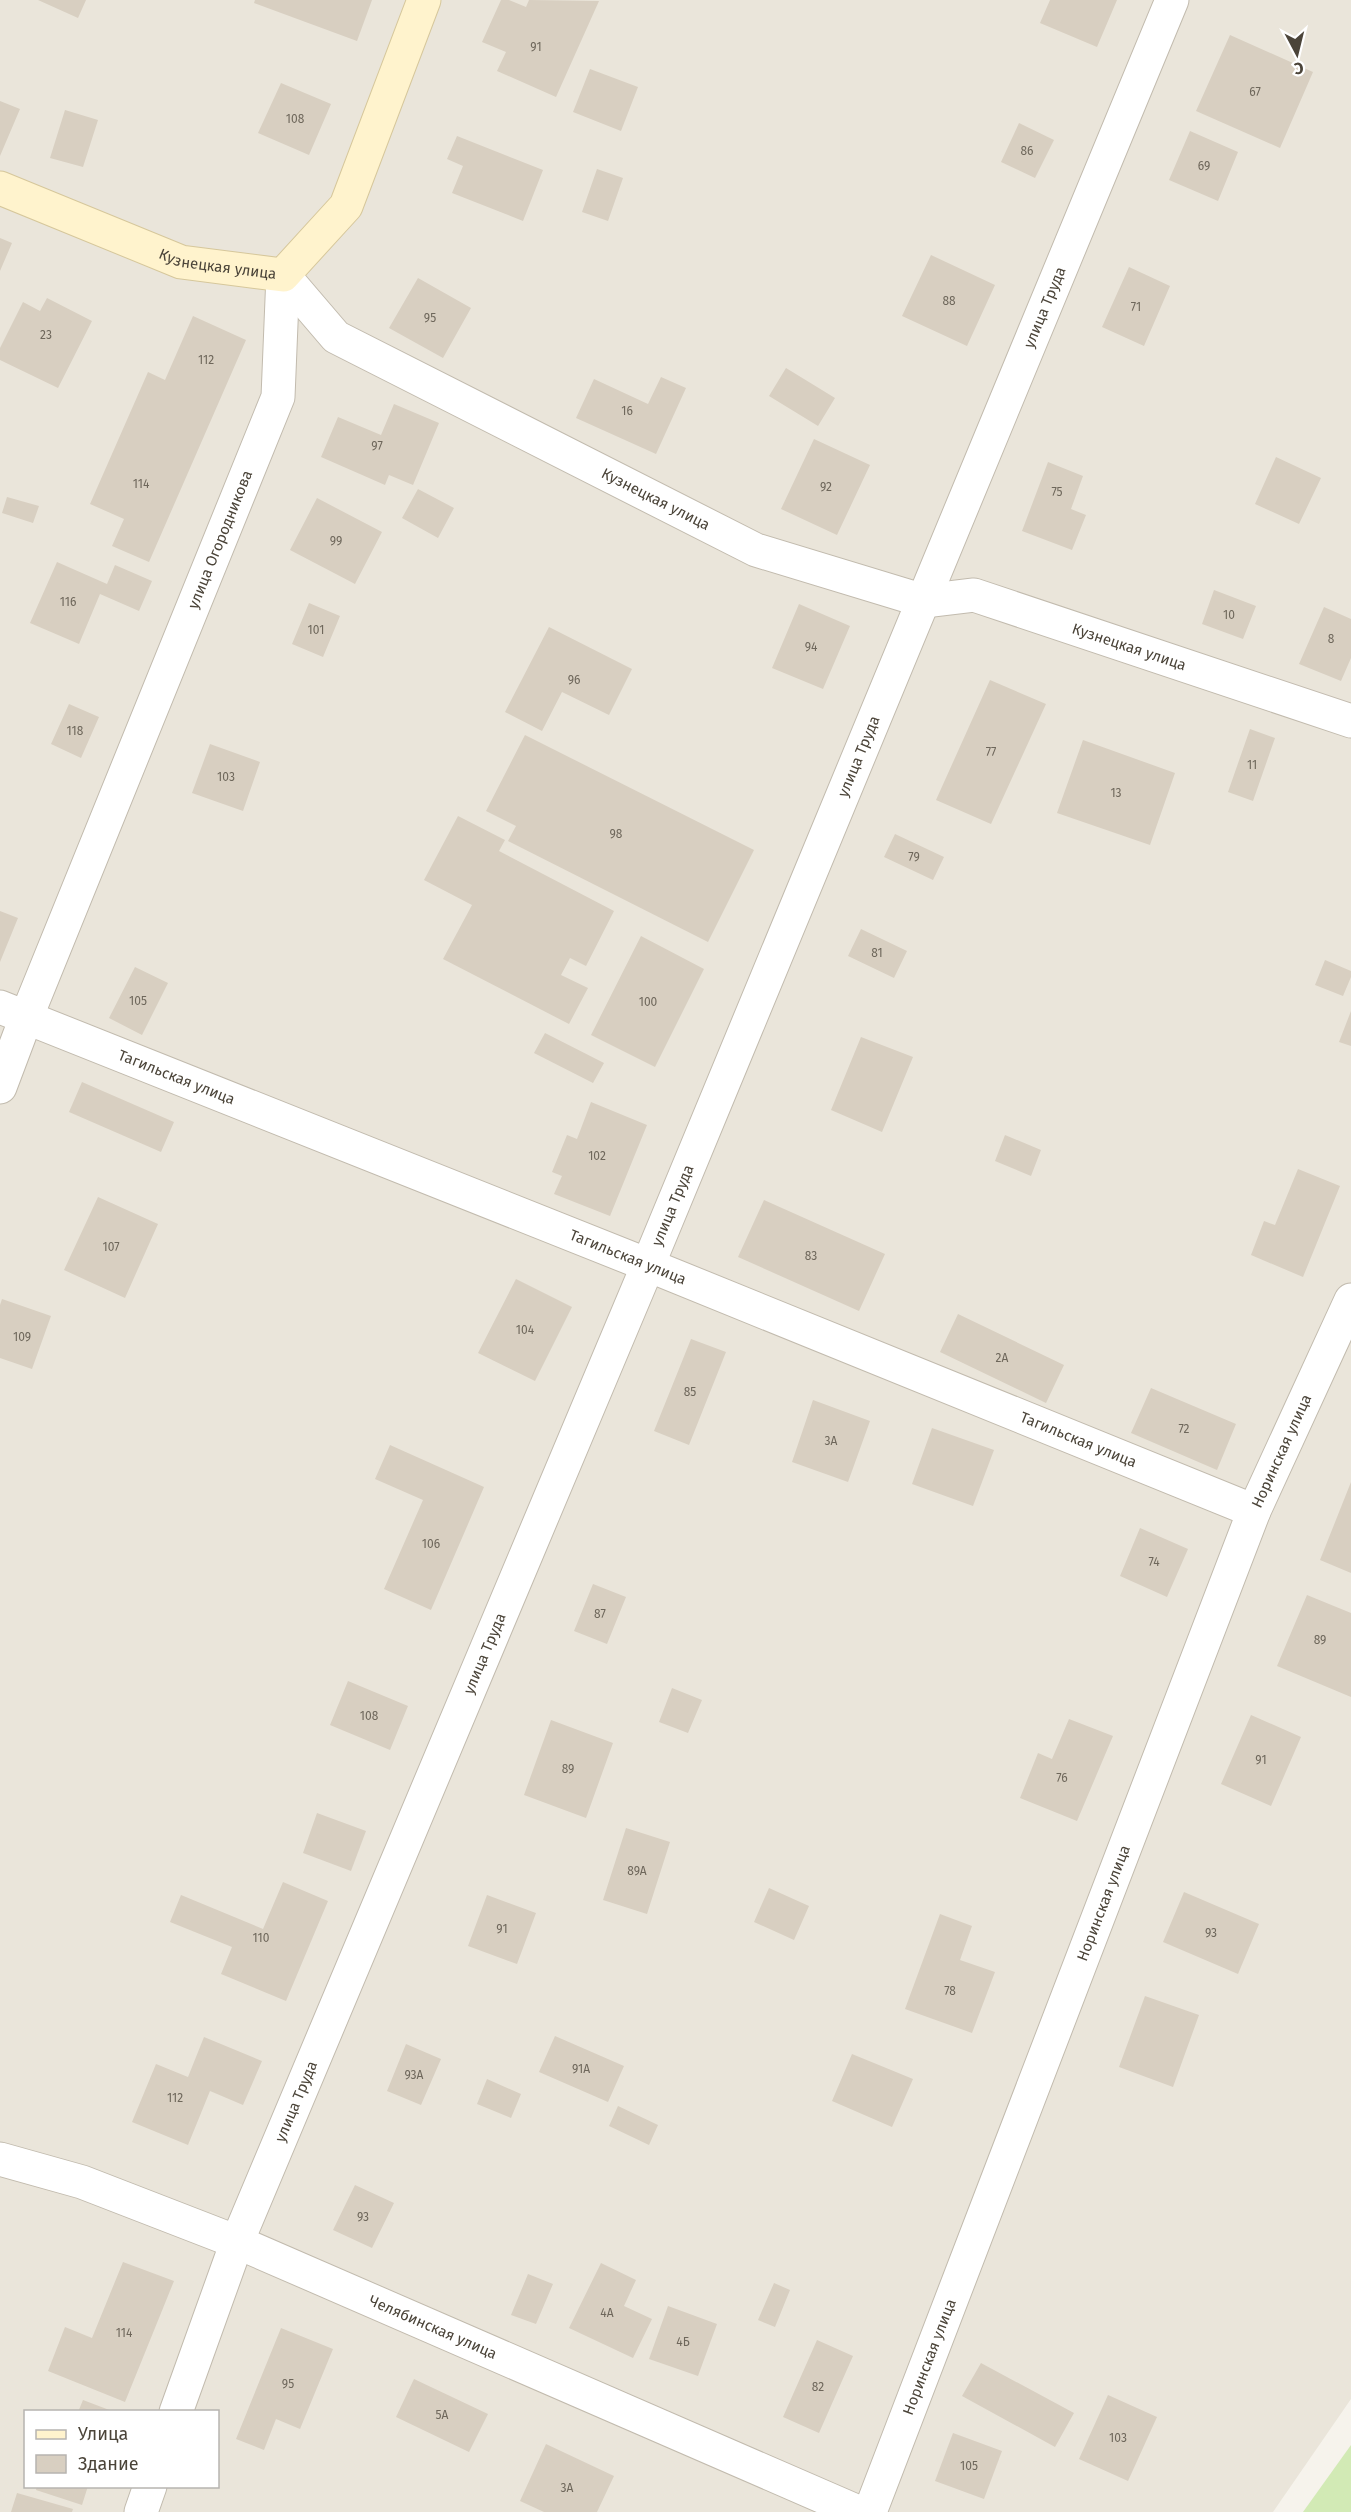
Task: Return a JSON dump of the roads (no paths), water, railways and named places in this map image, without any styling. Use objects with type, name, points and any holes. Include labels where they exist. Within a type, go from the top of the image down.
[{"type":"main road","points":[[283,275],[346,206],[424,0]]},
{"type":"main road","name":"Кузнецкая улица","points":[[0,188],[181,262],[283,275]]},
{"type":"street","name":"улица Труда","points":[[177,2410],[237,2242],[648,1265],[1172,0]]},
{"type":"street","name":"Кузнецкая улица","points":[[283,275],[336,337],[756,550],[924,601],[974,595],[1351,722]]},
{"type":"street","name":"улица Огородникова","points":[[0,1087],[13,1013],[278,397],[283,275]]},
{"type":"street","name":"Тагильская улица","points":[[13,1013],[648,1265],[1254,1511]]},
{"type":"street","name":"Норинская улица","points":[[870,2512],[1254,1511],[1351,1300]]},
{"type":"street","name":"Челябинская улица","points":[[0,2159],[82,2182],[237,2242],[858,2512]]},
{"type":"street","points":[[141,2512],[150,2488]]}]
